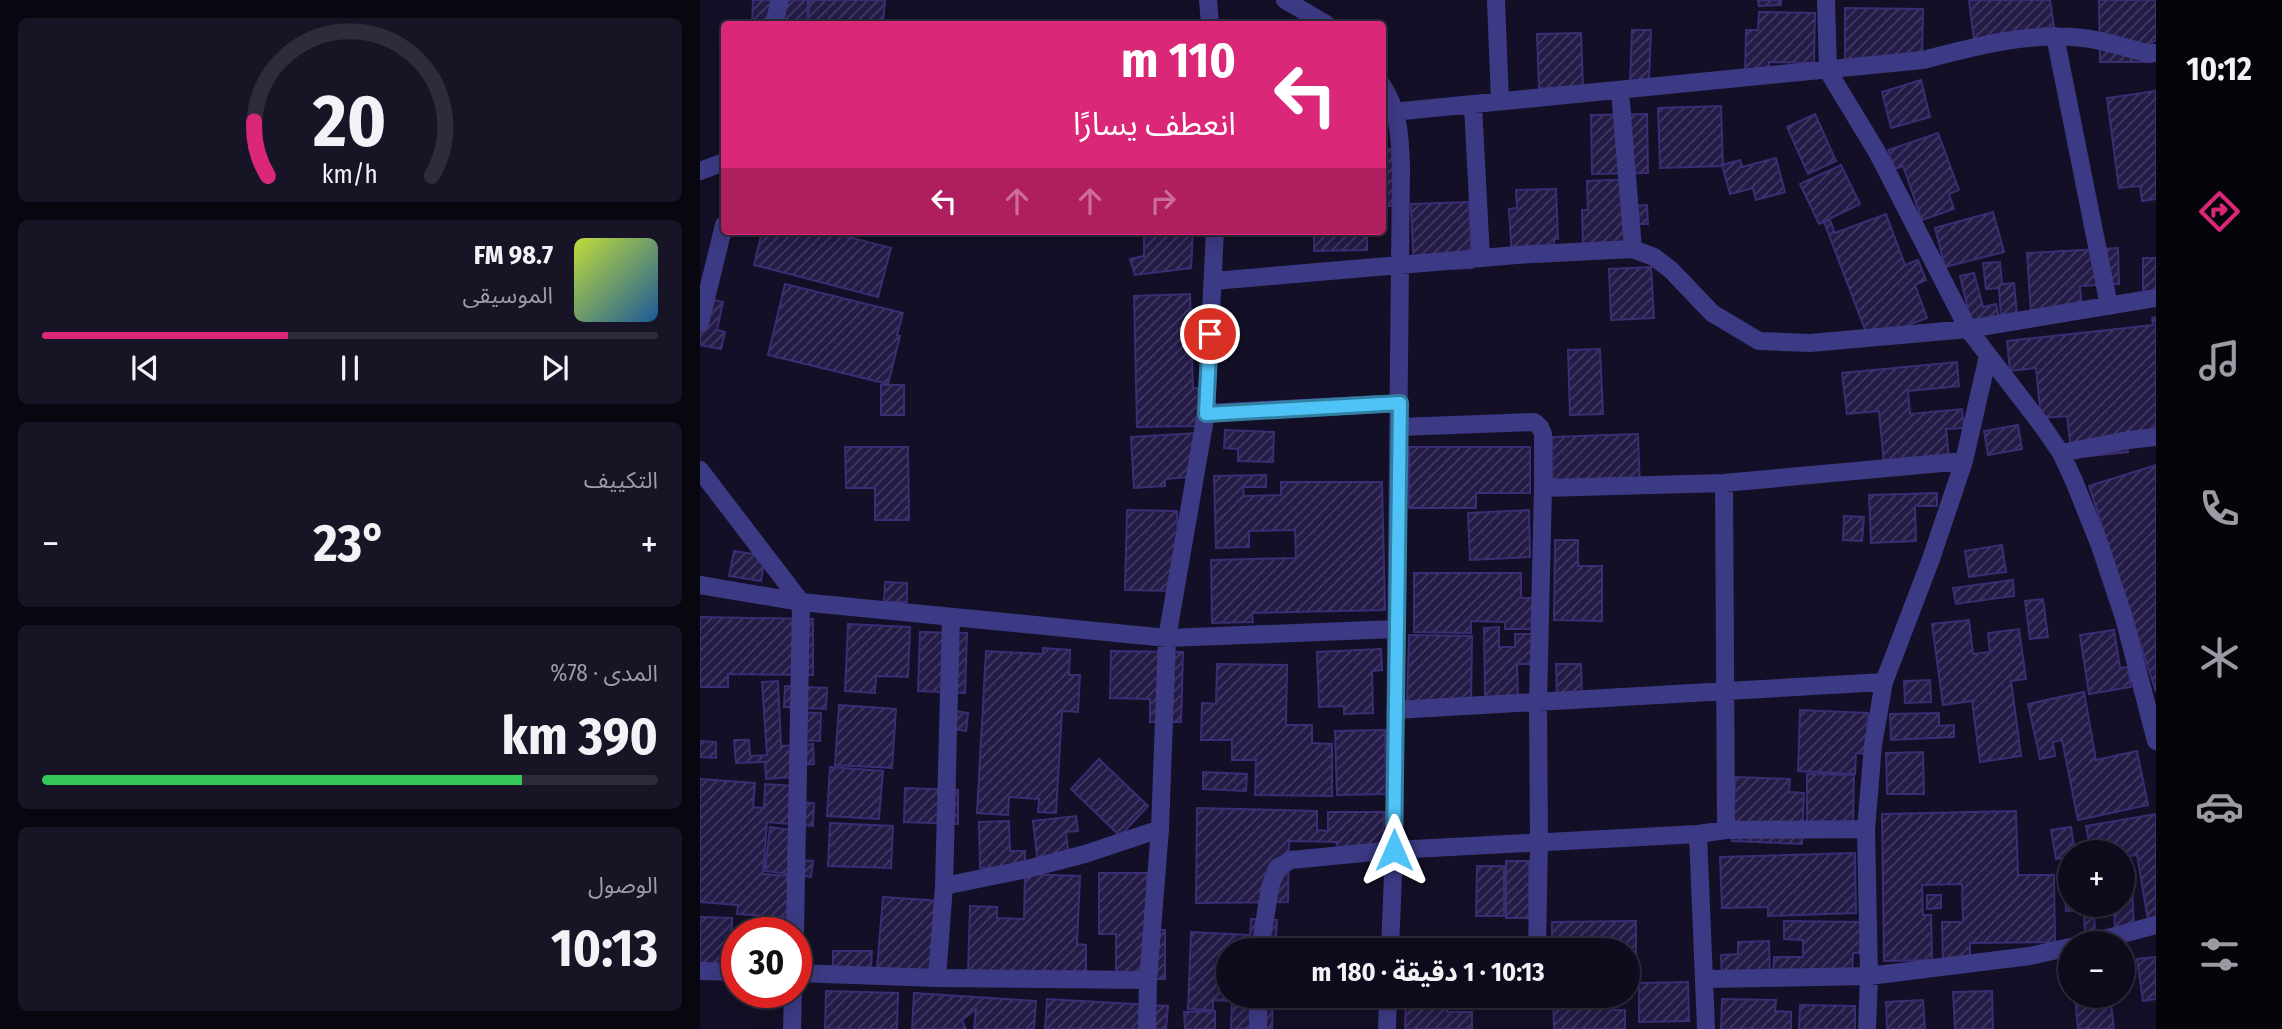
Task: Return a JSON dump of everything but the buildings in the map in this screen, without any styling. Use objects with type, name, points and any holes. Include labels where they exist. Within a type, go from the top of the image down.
[{"type":"street","points":[[775,21],[780,0]]},
{"type":"street","points":[[1208,0],[1210,21]]},
{"type":"street","points":[[1285,0],[1321,21]]},
{"type":"street","points":[[1496,0],[1500,101]]},
{"type":"street","points":[[1826,0],[1828,71],[1878,152],[1968,329],[2061,453],[2100,546],[2120,606],[2156,741]]},
{"type":"street","points":[[2055,36],[2109,306]]},
{"type":"street","points":[[1390,938],[1400,427],[1400,138],[1389,112],[1828,71],[1923,60],[1977,45],[2055,36],[2086,38],[2156,53]]},
{"type":"street","points":[[1620,91],[1633,249]]},
{"type":"street","points":[[1474,104],[1481,258]]},
{"type":"street","points":[[700,171],[721,163]]},
{"type":"street","points":[[700,323],[722,235]]},
{"type":"street","points":[[1147,1029],[1148,980],[1160,829],[1167,638],[1206,414],[1215,235]]},
{"type":"street","points":[[1213,281],[1481,258],[1633,249],[1654,257],[1671,270],[1712,313],[1759,341],[1810,343],[1968,329],[2156,298]]},
{"type":"street","points":[[1867,1029],[1866,829],[1873,745],[1884,682],[1931,559],[1964,461],[1988,356]]},
{"type":"street","points":[[1206,414],[1400,403]]},
{"type":"street","points":[[1400,427],[1535,422],[1543,434],[1537,938]]},
{"type":"street","points":[[2061,453],[2156,437]]},
{"type":"street","points":[[1544,488],[1724,483],[1964,461]]},
{"type":"street","points":[[700,470],[801,602],[794,917]]},
{"type":"street","points":[[1724,483],[1726,830]]},
{"type":"street","points":[[700,585],[801,602],[1167,638],[1396,629]]},
{"type":"street","points":[[937,978],[944,886],[951,617]]},
{"type":"street","points":[[1395,710],[1884,682]]},
{"type":"street","points":[[944,886],[1073,857],[1160,829]]},
{"type":"street","points":[[1262,938],[1270,887],[1277,868],[1298,859],[1394,850],[1698,834],[1726,830],[1866,829]]},
{"type":"street","points":[[1698,834],[1706,1029]]},
{"type":"street","points":[[2134,931],[2156,925]]},
{"type":"street","points":[[1705,979],[1868,976],[2030,956],[2058,950]]},
{"type":"street","points":[[700,971],[721,972]]},
{"type":"street","points":[[812,974],[1148,980]]},
{"type":"street","points":[[792,1029],[793,1008]]},
{"type":"street","points":[[1258,1008],[1258,1029]]},
{"type":"street","points":[[1387,1029],[1388,1008]]},
{"type":"route","points":[[1210,334],[1206,414],[1400,403],[1394,850]]}]
